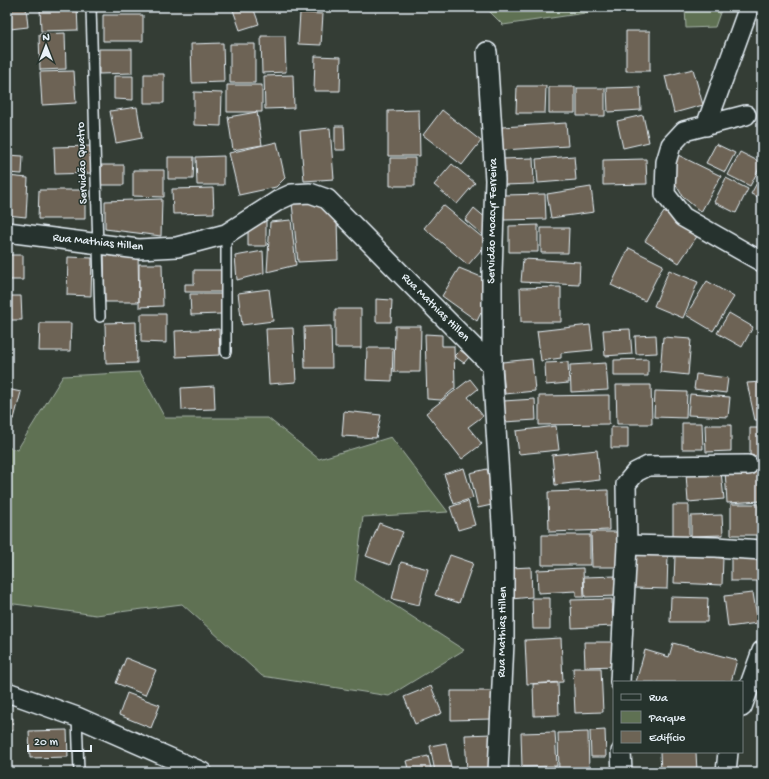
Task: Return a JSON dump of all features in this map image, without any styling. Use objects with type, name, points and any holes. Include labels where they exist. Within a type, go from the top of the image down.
[{"type":"street","points":[[706,126],[749,7]]},
{"type":"street","name":"Servidão Moacyr Ferreira","points":[[487,52],[495,180],[492,273],[492,366]]},
{"type":"street","points":[[746,115],[684,131],[671,145],[666,162],[665,194],[683,216],[762,262]]},
{"type":"street","name":"Rua Mathias Hillen","points":[[7,232],[138,249],[177,247],[226,234],[279,200],[292,194],[310,193],[327,199],[492,366],[504,555],[504,642],[498,772]]},
{"type":"street","points":[[620,681],[627,545],[626,484],[636,472],[648,466],[748,465]]},
{"type":"street","points":[[627,545],[716,547],[762,550]]},
{"type":"street","points":[[743,704],[762,651]]},
{"type":"street","points":[[7,692],[77,717],[202,772]]},
{"type":"street","points":[[621,753],[622,772]]},
{"type":"street","points":[[726,772],[728,753]]},
{"type":"lane","name":"Servidão Quatro","points":[[91,7],[100,318]]},
{"type":"lane","points":[[226,234],[226,352]]},
{"type":"lane","points":[[77,717],[80,772]]},
{"type":"green space","points":[[485,7],[606,7],[606,10],[503,25]]},
{"type":"green space","points":[[685,7],[722,7],[715,27],[686,28]]},
{"type":"green space","points":[[140,372],[165,418],[268,418],[319,459],[391,437],[448,512],[363,517],[355,580],[464,650],[389,696],[262,676],[182,604],[96,615],[7,603],[7,447],[17,450],[63,376]]},
{"type":"building","points":[[8,7],[26,7],[28,27],[10,29]]},
{"type":"building","points":[[40,7],[77,7],[78,30],[41,31]]},
{"type":"building","points":[[232,7],[253,7],[259,24],[240,30]]},
{"type":"building","points":[[300,13],[323,14],[321,45],[298,44]]},
{"type":"building","points":[[103,15],[143,15],[143,41],[103,41]]},
{"type":"building","points":[[626,31],[650,31],[650,71],[626,71]]},
{"type":"building","points":[[65,33],[66,69],[40,70],[39,34]]},
{"type":"building","points":[[261,36],[285,36],[286,72],[262,73]]},
{"type":"building","points":[[223,43],[224,82],[192,83],[191,44]]},
{"type":"building","points":[[230,44],[255,44],[255,83],[230,83]]},
{"type":"building","points":[[99,49],[132,49],[132,73],[99,74]]},
{"type":"building","points":[[315,56],[341,57],[340,91],[314,91]]},
{"type":"building","points":[[693,69],[703,105],[674,113],[665,76]]},
{"type":"building","points":[[74,71],[76,103],[42,105],[40,72]]},
{"type":"building","points":[[144,74],[164,74],[164,103],[144,103]]},
{"type":"building","points":[[293,75],[294,108],[265,109],[264,76]]},
{"type":"building","points":[[114,76],[133,76],[133,100],[114,99]]},
{"type":"building","points":[[227,85],[262,85],[262,112],[227,112]]},
{"type":"building","points":[[517,86],[546,86],[545,113],[516,113]]},
{"type":"building","points":[[549,87],[575,87],[575,113],[549,113]]},
{"type":"building","points":[[640,87],[641,110],[608,112],[607,88]]},
{"type":"building","points":[[577,88],[605,88],[605,116],[577,116]]},
{"type":"building","points":[[194,92],[222,93],[221,126],[194,125]]},
{"type":"building","points":[[137,107],[142,138],[116,143],[110,111]]},
{"type":"building","points":[[419,110],[420,156],[388,156],[388,111]]},
{"type":"building","points":[[442,110],[481,141],[462,165],[423,135]]},
{"type":"building","points":[[257,112],[262,145],[233,150],[228,117]]},
{"type":"building","points":[[643,115],[649,142],[623,148],[617,121]]},
{"type":"building","points":[[566,123],[568,146],[503,150],[502,127]]},
{"type":"building","points":[[335,126],[344,126],[345,150],[335,150]]},
{"type":"building","points":[[330,128],[334,179],[304,181],[300,131]]},
{"type":"building","points":[[277,142],[285,178],[276,187],[239,195],[229,153]]},
{"type":"building","points":[[716,144],[735,153],[725,172],[706,163]]},
{"type":"building","points":[[92,146],[93,173],[55,174],[54,147]]},
{"type":"building","points":[[740,152],[762,163],[750,186],[728,175]]},
{"type":"building","points":[[7,155],[23,156],[22,174],[7,173]]},
{"type":"building","points":[[678,155],[721,176],[701,212],[683,197],[672,178]]},
{"type":"building","points":[[224,156],[224,185],[197,185],[196,157]]},
{"type":"building","points":[[574,156],[576,180],[538,183],[536,159]]},
{"type":"building","points":[[168,157],[194,157],[193,179],[168,179]]},
{"type":"building","points":[[390,158],[415,158],[415,186],[390,186]]},
{"type":"building","points":[[533,158],[534,184],[503,185],[502,159]]},
{"type":"building","points":[[646,159],[647,184],[603,185],[603,160]]},
{"type":"building","points":[[452,164],[475,183],[457,204],[434,185]]},
{"type":"building","points":[[101,165],[124,165],[124,185],[101,185]]},
{"type":"building","points":[[133,170],[164,170],[164,197],[133,196]]},
{"type":"building","points":[[762,173],[762,199],[751,194]]},
{"type":"building","points":[[7,176],[28,178],[26,217],[7,215]]},
{"type":"building","points":[[726,178],[748,189],[736,213],[714,202]]},
{"type":"building","points":[[591,187],[594,212],[551,218],[547,194]]},
{"type":"building","points":[[213,188],[214,213],[173,214],[172,189]]},
{"type":"building","points":[[39,190],[85,190],[85,219],[38,219]]},
{"type":"building","points":[[545,194],[546,219],[504,220],[504,195]]},
{"type":"building","points":[[162,199],[161,236],[105,229],[105,201]]},
{"type":"building","points":[[312,201],[337,219],[338,260],[298,262],[292,203]]},
{"type":"building","points":[[443,205],[488,242],[468,265],[424,228]]},
{"type":"building","points":[[474,208],[487,219],[485,237],[465,220]]},
{"type":"building","points":[[664,212],[698,235],[679,263],[645,241]]},
{"type":"building","points":[[266,215],[266,246],[248,246],[248,228]]},
{"type":"building","points":[[291,220],[296,265],[267,272],[270,222]]},
{"type":"building","points":[[538,225],[538,252],[509,252],[509,226]]},
{"type":"building","points":[[541,228],[569,228],[568,253],[541,253]]},
{"type":"building","points":[[629,248],[663,265],[645,301],[611,285]]},
{"type":"building","points":[[263,251],[264,273],[237,280],[235,256]]},
{"type":"building","points":[[104,254],[138,254],[139,302],[105,302]]},
{"type":"building","points":[[7,255],[23,255],[23,280],[7,280]]},
{"type":"building","points":[[68,257],[92,258],[91,296],[67,295]]},
{"type":"building","points":[[523,259],[580,262],[579,285],[521,282]]},
{"type":"building","points":[[139,264],[162,264],[163,306],[139,307]]},
{"type":"building","points":[[459,268],[484,278],[486,302],[477,321],[442,296]]},
{"type":"building","points":[[194,270],[222,270],[222,292],[185,292],[185,284],[194,284]]},
{"type":"building","points":[[669,270],[698,282],[683,318],[654,306]]},
{"type":"building","points":[[707,281],[734,297],[713,331],[686,315]]},
{"type":"building","points":[[561,287],[561,322],[521,322],[520,288]]},
{"type":"building","points":[[269,289],[273,321],[242,325],[238,293]]},
{"type":"building","points":[[190,294],[221,294],[221,314],[191,315]]},
{"type":"building","points":[[7,296],[21,296],[22,320],[7,320]]},
{"type":"building","points":[[376,299],[392,300],[391,322],[376,322]]},
{"type":"building","points":[[335,309],[361,309],[361,348],[335,348]]},
{"type":"building","points":[[729,313],[753,327],[742,347],[717,333]]},
{"type":"building","points":[[141,314],[166,314],[166,343],[141,342]]},
{"type":"building","points":[[136,322],[137,363],[106,364],[105,323]]},
{"type":"building","points":[[40,323],[71,323],[70,351],[39,351]]},
{"type":"building","points":[[590,325],[593,350],[561,353],[561,358],[541,361],[537,331]]},
{"type":"building","points":[[331,326],[332,368],[305,368],[304,327]]},
{"type":"building","points":[[395,326],[421,326],[420,372],[394,372]]},
{"type":"building","points":[[293,328],[296,382],[269,384],[266,329]]},
{"type":"building","points":[[219,329],[220,355],[176,357],[175,331]]},
{"type":"building","points":[[630,329],[632,354],[605,356],[603,330]]},
{"type":"building","points":[[425,334],[442,335],[442,346],[454,346],[455,388],[441,400],[427,399]]},
{"type":"building","points":[[656,335],[657,353],[636,354],[635,336]]},
{"type":"building","points":[[663,337],[691,339],[688,375],[660,372]]},
{"type":"building","points":[[367,348],[393,348],[392,381],[366,380]]},
{"type":"building","points":[[460,350],[469,357],[464,363],[454,356]]},
{"type":"building","points":[[532,359],[535,391],[505,394],[502,362]]},
{"type":"building","points":[[648,359],[648,376],[614,376],[614,360]]},
{"type":"building","points":[[568,362],[569,383],[546,385],[545,363]]},
{"type":"building","points":[[606,363],[608,390],[571,392],[570,365]]},
{"type":"building","points":[[696,374],[728,378],[726,393],[694,389]]},
{"type":"building","points":[[470,379],[478,389],[468,397],[483,416],[468,427],[482,444],[462,459],[426,413]]},
{"type":"building","points":[[762,382],[762,420],[755,420],[747,383]]},
{"type":"building","points":[[616,385],[651,385],[652,424],[617,424]]},
{"type":"building","points":[[214,386],[215,409],[182,410],[181,388]]},
{"type":"building","points":[[7,389],[21,392],[14,419],[7,417]]},
{"type":"building","points":[[655,391],[687,392],[686,418],[654,417]]},
{"type":"building","points":[[690,394],[730,397],[728,417],[688,415]]},
{"type":"building","points":[[609,395],[609,424],[539,425],[539,396]]},
{"type":"building","points":[[535,399],[536,420],[504,422],[503,401]]},
{"type":"building","points":[[344,411],[381,415],[376,438],[342,436]]},
{"type":"building","points":[[682,423],[702,423],[703,449],[682,449]]},
{"type":"building","points":[[705,425],[731,425],[731,451],[706,452]]},
{"type":"building","points":[[556,426],[559,450],[519,454],[516,431]]},
{"type":"building","points":[[611,427],[628,427],[628,448],[611,448]]},
{"type":"building","points":[[750,428],[762,428],[762,456],[750,456]]},
{"type":"building","points":[[597,450],[600,480],[555,485],[552,455]]},
{"type":"building","points":[[464,468],[473,498],[454,504],[444,474]]},
{"type":"building","points":[[762,468],[762,501],[727,503],[725,470]]},
{"type":"building","points":[[487,469],[496,504],[478,508],[470,473]]},
{"type":"building","points":[[721,472],[724,499],[688,502],[686,474]]},
{"type":"building","points":[[608,490],[609,530],[549,532],[548,492]]},
{"type":"building","points":[[468,501],[475,525],[458,530],[450,507]]},
{"type":"building","points":[[731,504],[762,504],[762,535],[731,535]]},
{"type":"building","points":[[673,505],[689,505],[689,537],[673,537]]},
{"type":"building","points":[[722,515],[723,535],[691,536],[691,516]]},
{"type":"building","points":[[379,523],[403,532],[390,565],[366,556]]},
{"type":"building","points":[[591,532],[620,532],[620,567],[592,567]]},
{"type":"building","points":[[542,535],[590,535],[590,565],[542,565]]},
{"type":"building","points":[[450,555],[473,563],[459,603],[435,595]]},
{"type":"building","points":[[635,555],[668,555],[667,589],[634,588]]},
{"type":"building","points":[[675,555],[723,558],[722,585],[674,583]]},
{"type":"building","points":[[731,557],[762,557],[762,581],[731,581]]},
{"type":"building","points":[[401,562],[428,569],[419,605],[392,599]]},
{"type":"building","points":[[531,567],[532,597],[511,599],[510,568]]},
{"type":"building","points":[[583,568],[584,597],[576,597],[576,591],[538,593],[537,570]]},
{"type":"building","points":[[617,576],[618,596],[585,597],[584,577]]},
{"type":"building","points":[[753,593],[758,623],[728,627],[724,596]]},
{"type":"building","points":[[671,597],[708,598],[707,622],[670,622]]},
{"type":"building","points":[[532,598],[550,598],[550,629],[533,629]]},
{"type":"building","points":[[612,599],[613,626],[572,628],[571,600]]},
{"type":"building","points":[[561,638],[563,682],[527,684],[525,640]]},
{"type":"building","points":[[584,642],[615,642],[616,666],[585,667]]},
{"type":"building","points":[[673,643],[737,660],[731,681],[636,681],[645,650],[669,657]]},
{"type":"building","points":[[126,658],[156,670],[145,695],[116,683]]},
{"type":"building","points":[[573,668],[601,668],[603,712],[575,713]]},
{"type":"building","points":[[761,673],[762,703],[759,703]]},
{"type":"building","points":[[558,683],[559,715],[534,716],[533,684]]},
{"type":"building","points":[[431,686],[442,713],[415,724],[404,697]]},
{"type":"building","points":[[451,691],[492,691],[492,719],[451,720]]},
{"type":"building","points":[[127,693],[160,705],[151,728],[119,715]]},
{"type":"building","points":[[7,718],[13,718],[13,731],[7,731]]},
{"type":"building","points":[[67,730],[68,757],[30,758],[29,731]]},
{"type":"building","points":[[605,730],[606,757],[591,757],[590,731]]},
{"type":"building","points":[[555,732],[557,766],[522,767],[521,733]]},
{"type":"building","points":[[588,732],[589,771],[559,772],[558,733]]},
{"type":"building","points":[[492,734],[494,772],[467,772],[465,735]]},
{"type":"building","points":[[446,743],[452,772],[435,772],[430,746]]},
{"type":"building","points":[[660,753],[696,753],[697,772],[661,772]]},
{"type":"building","points":[[428,756],[432,772],[409,772],[406,761]]},
{"type":"building","points":[[556,769],[556,772],[518,772],[518,771]]}]
